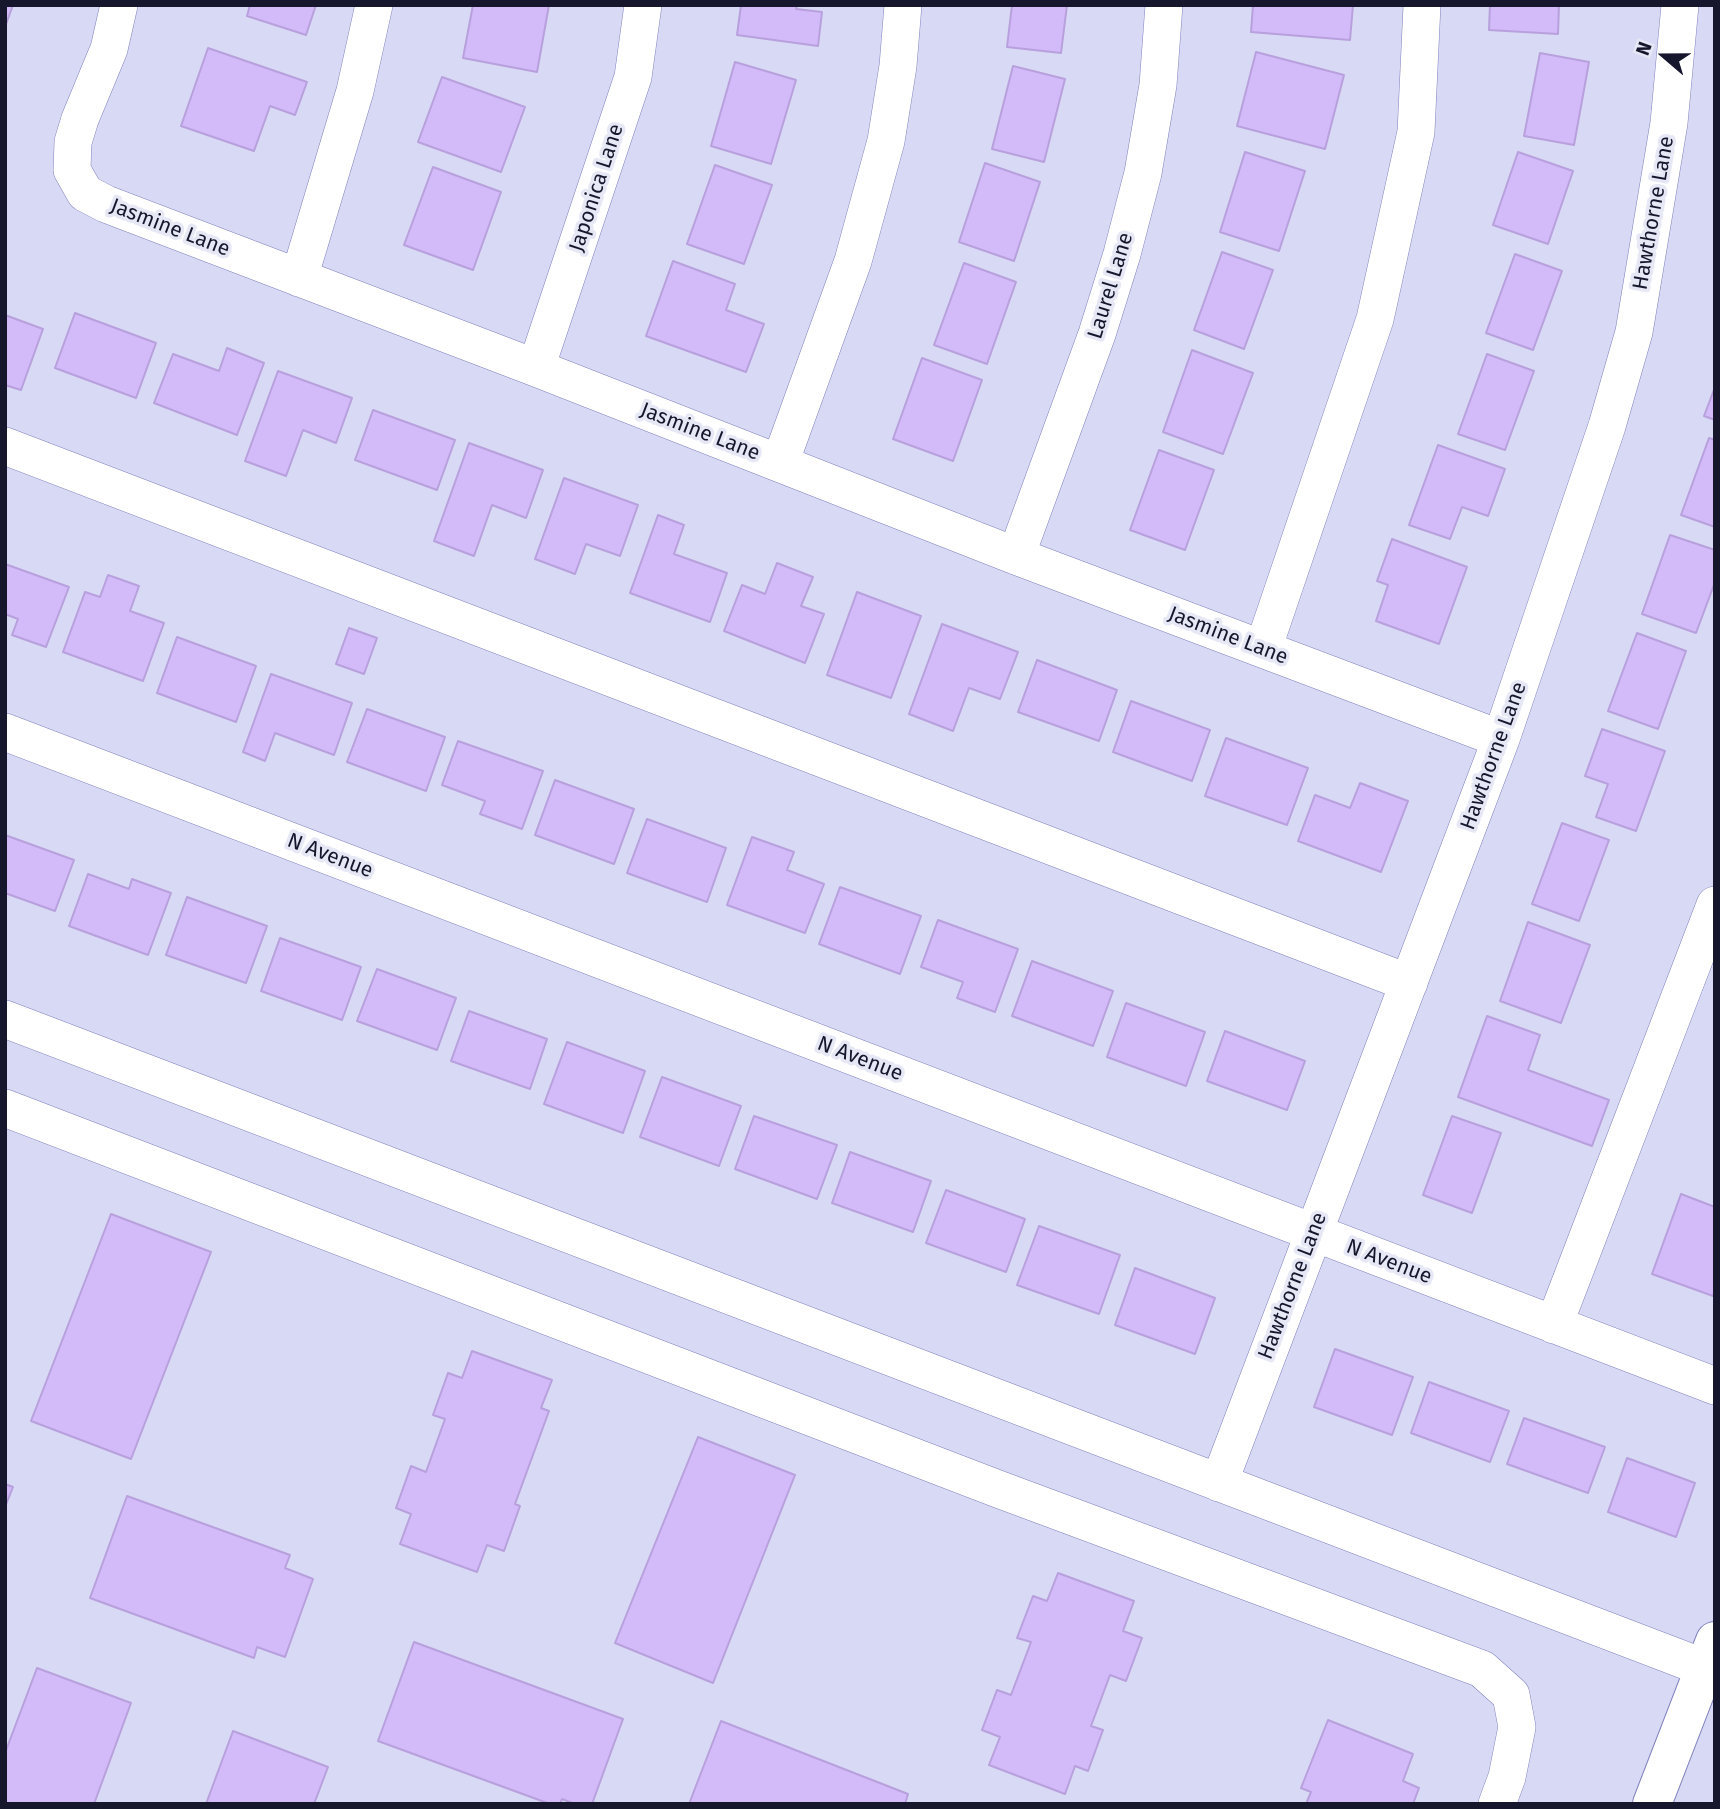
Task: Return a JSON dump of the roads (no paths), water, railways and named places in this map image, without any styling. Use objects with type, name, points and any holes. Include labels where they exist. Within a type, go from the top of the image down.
[{"type":"main road","points":[[1652,1804],[1710,1654]]},
{"type":"street","name":"Jasmine Lane","points":[[119,5],[109,49],[73,142],[72,170],[85,193],[106,204],[536,368],[1016,556],[1501,739]]},
{"type":"street","points":[[299,278],[355,91],[374,5]]},
{"type":"street","name":"Japonica Lane","points":[[536,368],[633,77],[643,5]]},
{"type":"street","points":[[780,463],[853,261],[886,141],[898,66],[903,5]]},
{"type":"street","name":"Laurel Lane","points":[[1016,556],[1097,334],[1122,254],[1143,173],[1158,85],[1164,5]]},
{"type":"street","points":[[1263,649],[1375,319],[1416,132],[1423,5]]},
{"type":"street","name":"Hawthorne Lane","points":[[1219,1483],[1501,739],[1607,426],[1634,332],[1669,123],[1680,5]]},
{"type":"street","points":[[5,446],[1409,983]]},
{"type":"street","name":"N Avenue","points":[[5,732],[1715,1386]]},
{"type":"street","points":[[1554,1325],[1715,905]]},
{"type":"street","points":[[5,1019],[1219,1483],[1710,1654]]},
{"type":"street","points":[[5,1108],[998,1489],[1482,1669],[1511,1695],[1517,1727],[1507,1777],[1497,1804]]}]
